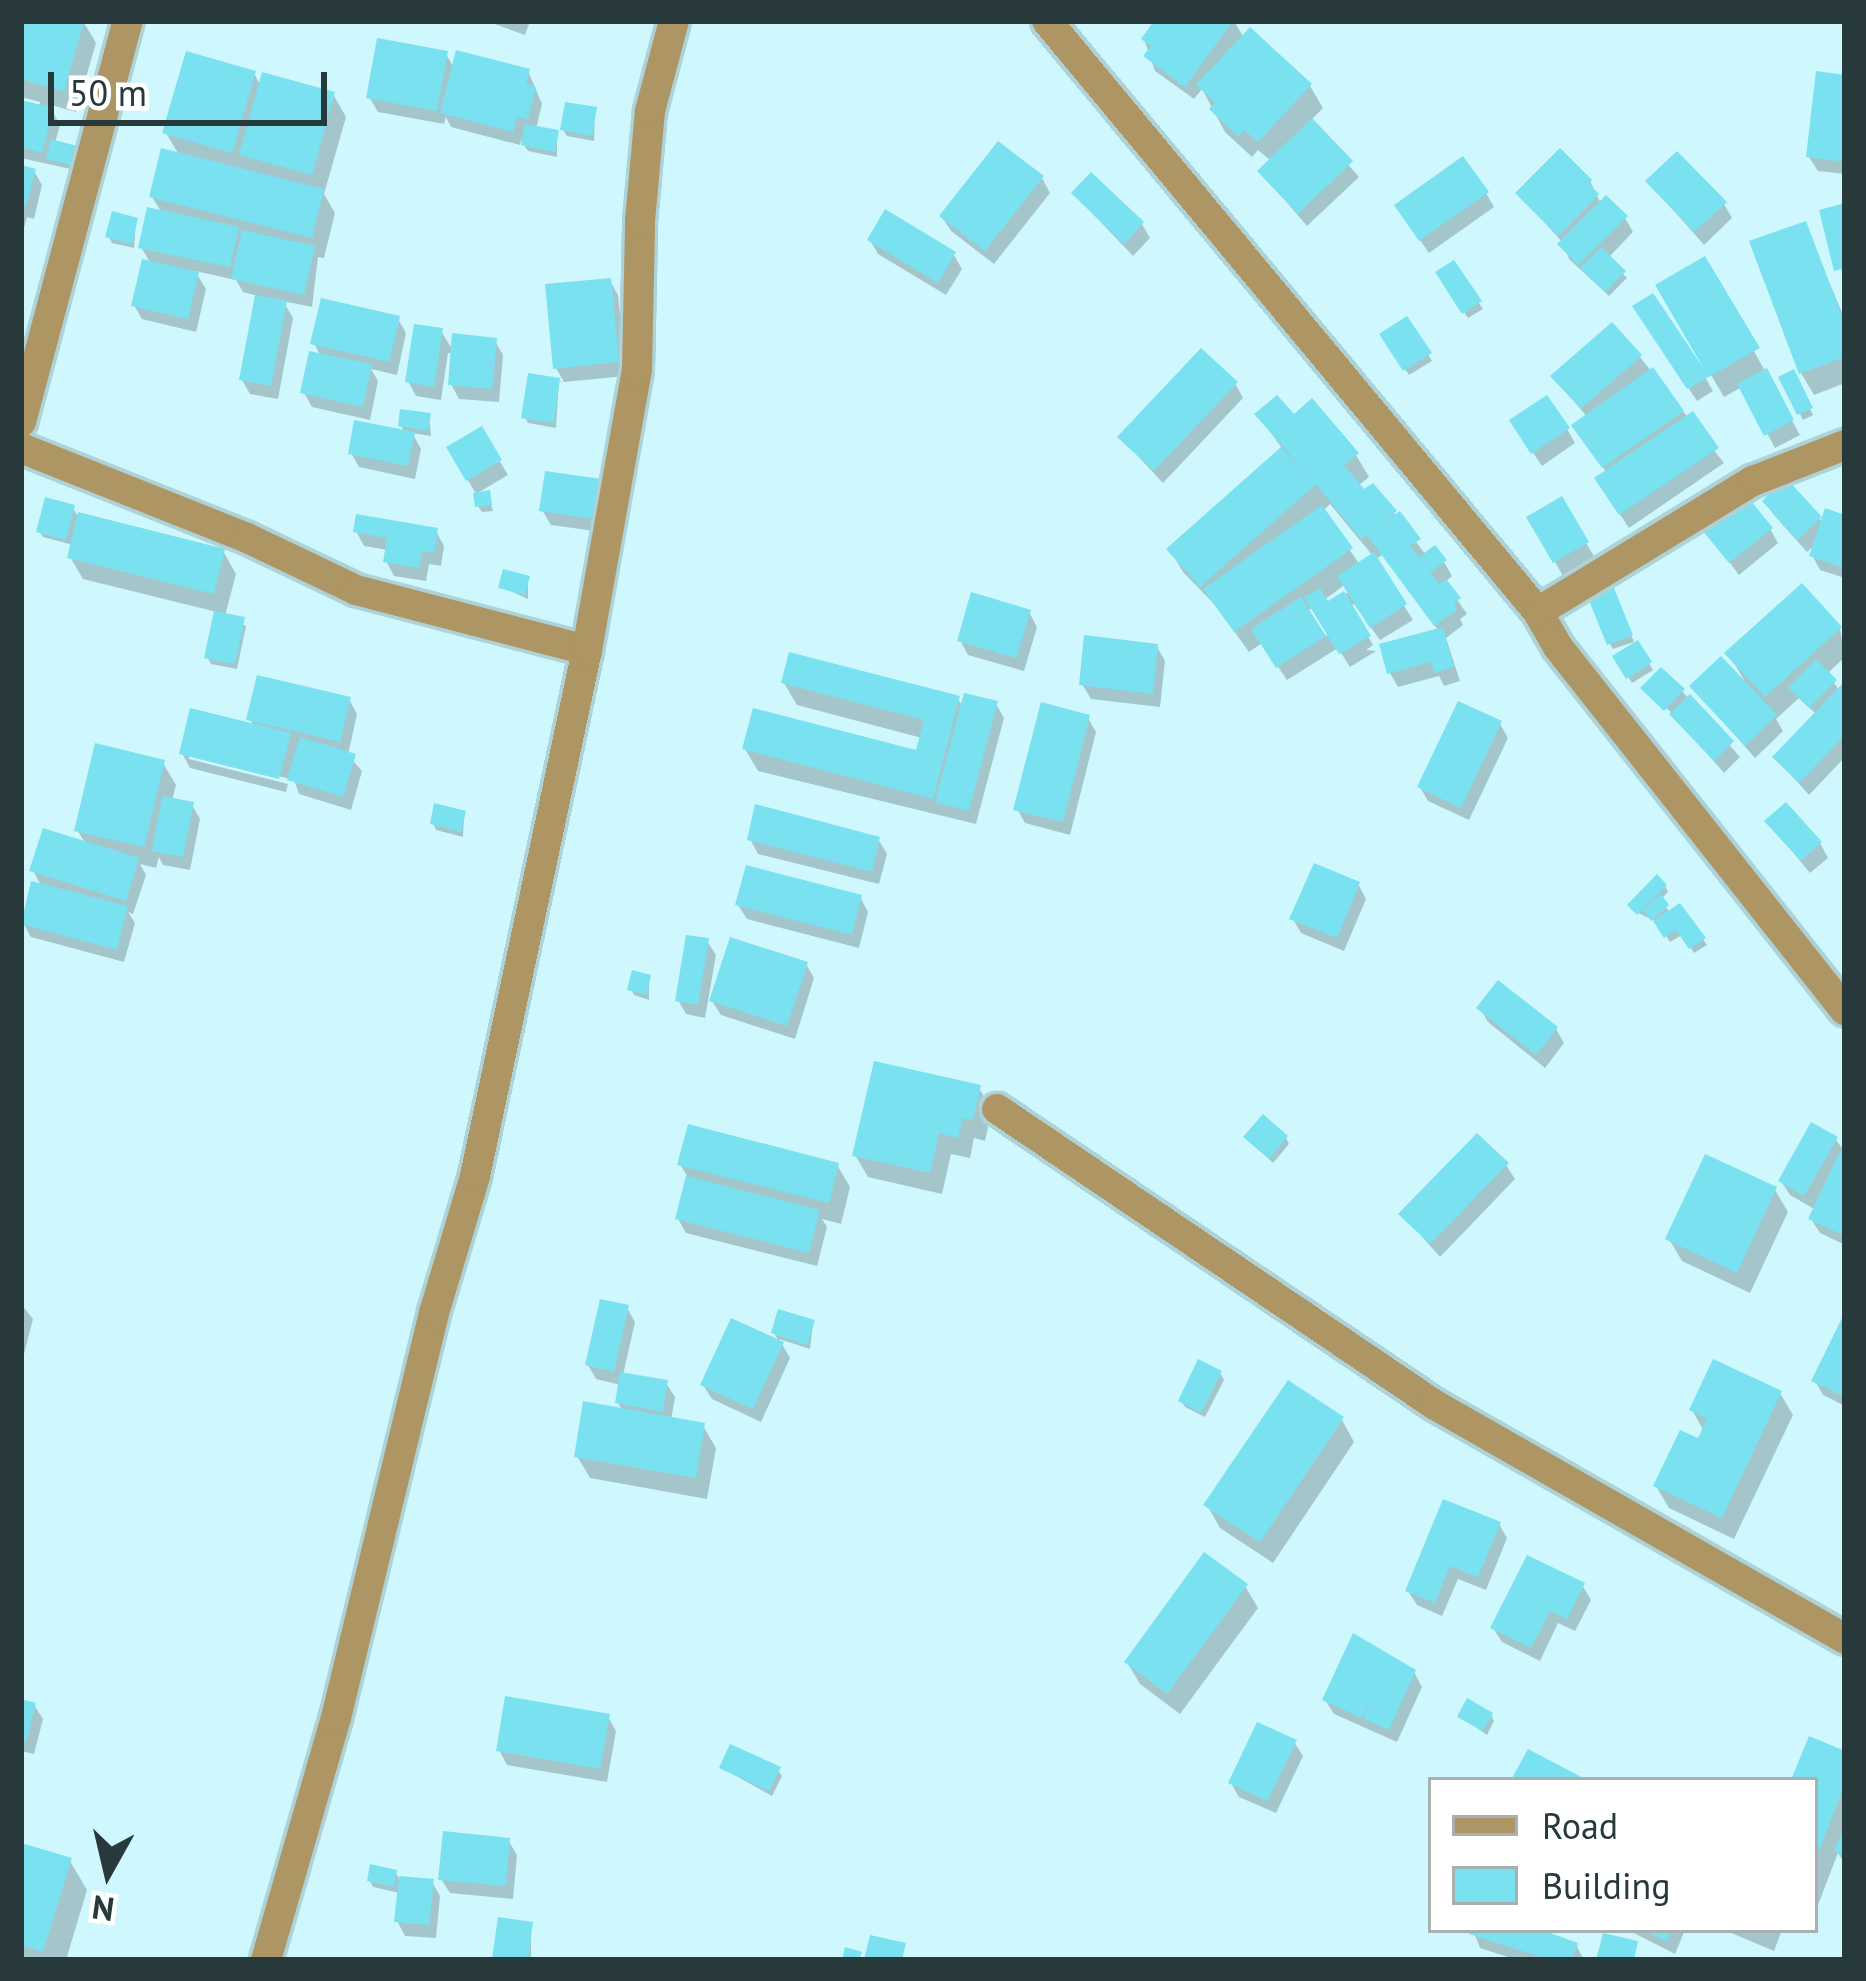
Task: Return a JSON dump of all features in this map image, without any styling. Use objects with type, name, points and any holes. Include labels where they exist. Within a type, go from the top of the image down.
[{"type":"street","points":[[21,422],[128,21]]},
{"type":"street","points":[[266,1960],[336,1718],[434,1312],[475,1176],[587,650],[637,370],[640,221],[650,110],[674,21]]},
{"type":"street","points":[[1046,21],[1538,612],[1558,647],[1845,1010]]},
{"type":"street","points":[[1538,612],[1753,482],[1845,445]]},
{"type":"street","points":[[21,448],[247,538],[356,590],[587,650]]},
{"type":"street","points":[[997,1109],[1435,1406],[1845,1639]]},
{"type":"building","points":[[21,21],[84,21],[64,92],[21,79]]},
{"type":"building","points":[[1154,21],[1233,21],[1185,87],[1143,56],[1151,46],[1141,39]]},
{"type":"building","points":[[1250,27],[1312,84],[1258,142],[1244,130],[1238,137],[1209,109],[1215,102],[1196,85]]},
{"type":"building","points":[[377,38],[448,51],[437,111],[366,98]]},
{"type":"building","points":[[456,50],[530,69],[526,84],[536,87],[528,120],[517,117],[513,132],[440,113]]},
{"type":"building","points":[[186,51],[256,71],[232,153],[162,133]]},
{"type":"building","points":[[1816,71],[1845,75],[1845,162],[1806,157]]},
{"type":"building","points":[[262,72],[335,92],[312,175],[239,155]]},
{"type":"building","points":[[21,100],[54,108],[42,153],[21,147]]},
{"type":"building","points":[[565,102],[597,107],[592,136],[560,130]]},
{"type":"building","points":[[1312,118],[1353,161],[1298,214],[1257,171]]},
{"type":"building","points":[[525,124],[559,130],[555,152],[521,145]]},
{"type":"building","points":[[51,139],[77,146],[72,165],[46,159]]},
{"type":"building","points":[[998,141],[1044,176],[985,251],[939,216]]},
{"type":"building","points":[[161,148],[324,189],[312,238],[149,197]]},
{"type":"building","points":[[1560,148],[1592,180],[1589,184],[1599,194],[1558,236],[1515,193]]},
{"type":"building","points":[[1677,151],[1727,202],[1694,232],[1645,181]]},
{"type":"building","points":[[1463,156],[1489,192],[1419,241],[1394,205]]},
{"type":"building","points":[[21,165],[36,169],[26,206],[21,205]]},
{"type":"building","points":[[1091,172],[1144,222],[1124,244],[1071,193]]},
{"type":"building","points":[[1606,195],[1628,216],[1578,265],[1557,244]]},
{"type":"building","points":[[1845,203],[1845,268],[1834,271],[1819,210]]},
{"type":"building","points":[[147,207],[239,227],[230,267],[138,248]]},
{"type":"building","points":[[885,209],[956,252],[938,283],[867,240]]},
{"type":"building","points":[[112,211],[138,218],[132,244],[105,237]]},
{"type":"building","points":[[1806,221],[1845,324],[1845,357],[1799,374],[1749,241]]},
{"type":"building","points":[[242,230],[315,246],[304,295],[231,279]]},
{"type":"building","points":[[1601,247],[1626,271],[1605,292],[1580,268]]},
{"type":"building","points":[[1705,256],[1760,348],[1687,389],[1632,306],[1653,293],[1704,369],[1655,285]]},
{"type":"building","points":[[142,259],[199,272],[188,319],[131,306]]},
{"type":"building","points":[[1454,260],[1482,301],[1462,314],[1435,272]]},
{"type":"building","points":[[611,278],[619,362],[553,369],[545,284]]},
{"type":"building","points":[[255,295],[287,301],[271,386],[239,380]]},
{"type":"building","points":[[321,298],[400,316],[389,362],[310,344]]},
{"type":"building","points":[[1407,316],[1432,353],[1403,371],[1379,334]]},
{"type":"building","points":[[1612,322],[1642,355],[1581,409],[1550,376]]},
{"type":"building","points":[[414,324],[443,328],[434,387],[405,382]]},
{"type":"building","points":[[452,333],[497,338],[492,389],[448,385]]},
{"type":"building","points":[[1201,348],[1238,382],[1154,471],[1117,437]]},
{"type":"building","points":[[309,351],[372,364],[363,407],[300,393]]},
{"type":"building","points":[[1653,367],[1684,411],[1602,468],[1571,425]]},
{"type":"building","points":[[1767,368],[1794,420],[1764,436],[1737,384]]},
{"type":"building","points":[[1794,369],[1813,408],[1797,415],[1778,377]]},
{"type":"building","points":[[528,373],[560,378],[554,423],[521,418]]},
{"type":"building","points":[[1277,395],[1294,414],[1312,398],[1359,453],[1344,465],[1364,489],[1373,483],[1397,511],[1379,525],[1400,511],[1421,539],[1410,546],[1419,557],[1435,545],[1447,560],[1430,573],[1439,584],[1446,579],[1461,598],[1454,604],[1457,610],[1434,626],[1367,535],[1361,539],[1316,484],[1200,587],[1166,549],[1281,447],[1309,476],[1254,414]]},
{"type":"building","points":[[1547,395],[1570,428],[1531,454],[1509,420]]},
{"type":"building","points":[[400,409],[431,413],[428,431],[398,426]]},
{"type":"building","points":[[1693,411],[1719,448],[1619,515],[1594,478]]},
{"type":"building","points":[[354,420],[415,432],[408,466],[348,454]]},
{"type":"building","points":[[482,426],[502,460],[466,481],[446,447]]},
{"type":"building","points":[[545,471],[601,479],[595,519],[539,511]]},
{"type":"building","points":[[1786,478],[1822,517],[1797,540],[1762,501]]},
{"type":"building","points":[[490,490],[492,505],[475,507],[473,493]]},
{"type":"building","points":[[1746,495],[1773,528],[1729,563],[1702,530]]},
{"type":"building","points":[[1562,496],[1589,542],[1553,563],[1526,517]]},
{"type":"building","points":[[45,497],[75,505],[66,540],[36,532]]},
{"type":"building","points":[[1322,505],[1353,548],[1234,632],[1203,589]]},
{"type":"building","points":[[1825,508],[1845,515],[1845,568],[1809,556]]},
{"type":"building","points":[[78,512],[225,549],[214,594],[67,558]]},
{"type":"building","points":[[356,514],[438,528],[434,553],[422,551],[419,568],[383,562],[387,538],[353,532]]},
{"type":"building","points":[[1374,552],[1407,604],[1370,628],[1337,576]]},
{"type":"building","points":[[503,569],[530,576],[525,595],[498,588]]},
{"type":"building","points":[[1612,583],[1633,635],[1607,645],[1586,593]]},
{"type":"building","points":[[1802,583],[1842,627],[1765,697],[1724,653]]},
{"type":"building","points":[[1320,588],[1328,601],[1344,591],[1371,636],[1339,654],[1304,597]]},
{"type":"building","points":[[971,592],[1031,610],[1016,658],[957,641]]},
{"type":"building","points":[[1301,597],[1326,636],[1276,668],[1251,629]]},
{"type":"building","points":[[214,611],[245,617],[235,664],[204,658]]},
{"type":"building","points":[[1443,627],[1454,667],[1434,673],[1431,662],[1387,674],[1379,644]]},
{"type":"building","points":[[1084,635],[1158,644],[1153,694],[1079,685]]},
{"type":"building","points":[[1638,640],[1652,662],[1626,679],[1612,656]]},
{"type":"building","points":[[789,652],[960,696],[933,799],[742,749],[753,708],[916,750],[924,720],[781,683]]},
{"type":"building","points":[[1721,656],[1777,715],[1745,746],[1689,686]]},
{"type":"building","points":[[1816,659],[1837,680],[1809,708],[1788,688]]},
{"type":"building","points":[[1661,667],[1685,689],[1664,711],[1640,688]]},
{"type":"building","points":[[257,675],[351,697],[340,742],[246,720]]},
{"type":"building","points":[[1845,681],[1845,735],[1799,783],[1772,757]]},
{"type":"building","points":[[964,693],[998,701],[969,811],[935,802]]},
{"type":"building","points":[[1690,694],[1734,741],[1714,761],[1669,714]]},
{"type":"building","points":[[1458,701],[1502,721],[1461,808],[1417,787]]},
{"type":"building","points":[[1041,702],[1090,715],[1063,822],[1013,810]]},
{"type":"building","points":[[190,708],[291,733],[279,779],[179,754]]},
{"type":"building","points":[[300,737],[356,754],[343,797],[287,780]]},
{"type":"building","points":[[95,743],[165,760],[144,847],[74,831]]},
{"type":"building","points":[[162,796],[194,802],[183,857],[152,851]]},
{"type":"building","points":[[1786,802],[1822,842],[1801,861],[1764,821]]},
{"type":"building","points":[[434,803],[466,811],[461,832],[430,824]]},
{"type":"building","points":[[755,804],[880,837],[872,872],[747,840]]},
{"type":"building","points":[[43,828],[139,858],[126,901],[29,871]]},
{"type":"building","points":[[1314,863],[1360,882],[1337,938],[1289,919]]},
{"type":"building","points":[[746,865],[862,895],[852,935],[735,905]]},
{"type":"building","points":[[1657,874],[1667,885],[1637,915],[1627,905]]},
{"type":"building","points":[[31,881],[128,906],[117,950],[21,924]]},
{"type":"building","points":[[1661,894],[1669,905],[1651,921],[1643,910]]},
{"type":"building","points":[[1680,903],[1706,938],[1689,949],[1676,930],[1664,938],[1653,921]]},
{"type":"building","points":[[686,935],[709,938],[698,1005],[675,1001]]},
{"type":"building","points":[[730,937],[808,962],[787,1026],[709,1001]]},
{"type":"building","points":[[632,970],[651,975],[647,995],[627,990]]},
{"type":"building","points":[[1498,980],[1558,1027],[1536,1055],[1476,1008]]},
{"type":"building","points":[[874,1061],[981,1085],[973,1120],[963,1118],[958,1138],[939,1133],[930,1173],[852,1156]]},
{"type":"building","points":[[1263,1114],[1288,1136],[1269,1159],[1243,1137]]},
{"type":"building","points":[[1811,1122],[1838,1137],[1804,1196],[1778,1181]]},
{"type":"building","points":[[688,1124],[839,1163],[829,1203],[677,1165]]},
{"type":"building","points":[[1477,1133],[1509,1163],[1430,1244],[1398,1214]]},
{"type":"building","points":[[1842,1147],[1845,1149],[1845,1236],[1808,1219]]},
{"type":"building","points":[[1705,1154],[1777,1187],[1737,1273],[1665,1239]]},
{"type":"building","points":[[686,1176],[820,1210],[809,1253],[675,1219]]},
{"type":"building","points":[[600,1299],[629,1305],[614,1372],[585,1365]]},
{"type":"building","points":[[778,1309],[815,1320],[807,1345],[771,1333]]},
{"type":"building","points":[[1845,1312],[1845,1397],[1811,1381]]},
{"type":"building","points":[[731,1318],[784,1342],[753,1409],[700,1385]]},
{"type":"building","points":[[1198,1359],[1222,1371],[1201,1413],[1178,1401]]},
{"type":"building","points":[[1713,1359],[1782,1391],[1722,1518],[1653,1486],[1680,1430],[1698,1438],[1707,1419],[1689,1410]]},
{"type":"building","points":[[620,1372],[668,1380],[663,1412],[615,1403]]},
{"type":"building","points":[[1288,1380],[1344,1417],[1260,1542],[1203,1505]]},
{"type":"building","points":[[583,1401],[705,1423],[696,1478],[574,1457]]},
{"type":"building","points":[[1443,1499],[1501,1522],[1478,1577],[1450,1566],[1435,1603],[1405,1591]]},
{"type":"building","points":[[1204,1552],[1248,1584],[1167,1694],[1124,1662]]},
{"type":"building","points":[[1527,1555],[1585,1583],[1567,1619],[1550,1611],[1531,1648],[1490,1628]]},
{"type":"building","points":[[1353,1633],[1416,1670],[1389,1730],[1364,1719],[1370,1701],[1362,1718],[1322,1700]]},
{"type":"building","points":[[505,1696],[610,1714],[600,1769],[496,1751]]},
{"type":"building","points":[[1467,1698],[1493,1713],[1483,1731],[1457,1717]]},
{"type":"building","points":[[21,1699],[36,1703],[26,1742],[21,1740]]},
{"type":"building","points":[[1257,1722],[1297,1740],[1267,1801],[1228,1783]]},
{"type":"building","points":[[1809,1736],[1845,1751],[1845,1784],[1818,1852],[1818,1777],[1792,1777]]},
{"type":"building","points":[[730,1744],[781,1767],[769,1791],[719,1768]]},
{"type":"building","points":[[1528,1749],[1581,1777],[1513,1777]]},
{"type":"building","points":[[1845,1825],[1845,1856],[1834,1851]]},
{"type":"building","points":[[443,1831],[510,1838],[506,1886],[438,1880]]},
{"type":"building","points":[[21,1843],[72,1858],[43,1952],[21,1945]]},
{"type":"building","points":[[370,1864],[397,1870],[394,1887],[367,1881]]},
{"type":"building","points":[[399,1876],[434,1879],[429,1925],[394,1922]]},
{"type":"building","points":[[498,1917],[533,1922],[528,1960],[492,1959]]},
{"type":"building","points":[[1550,1933],[1578,1943],[1572,1960],[1551,1960],[1469,1934]]},
{"type":"building","points":[[1603,1933],[1638,1941],[1634,1960],[1596,1960]]},
{"type":"building","points":[[1647,1933],[1671,1933],[1667,1941]]},
{"type":"building","points":[[870,1935],[906,1943],[902,1960],[864,1960]]},
{"type":"building","points":[[845,1947],[862,1952],[859,1960],[842,1960]]}]
